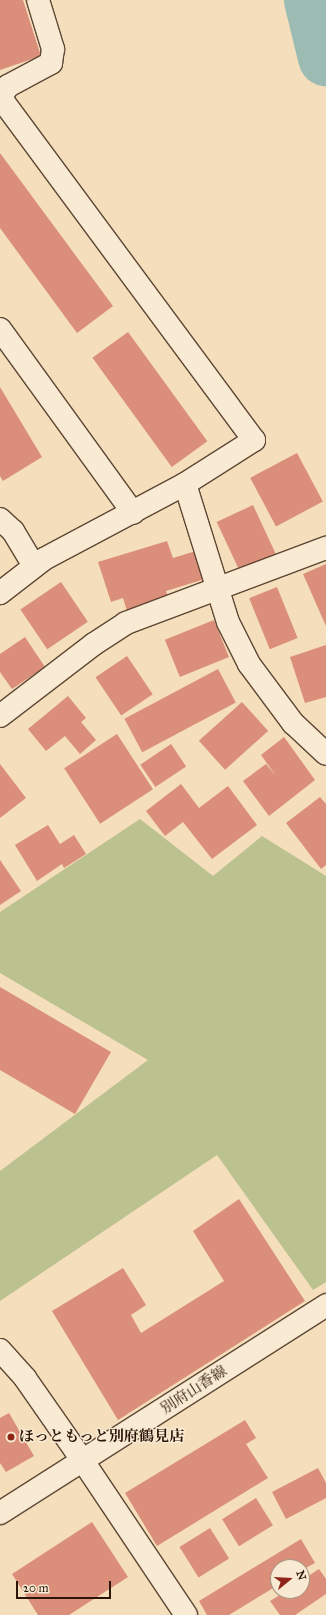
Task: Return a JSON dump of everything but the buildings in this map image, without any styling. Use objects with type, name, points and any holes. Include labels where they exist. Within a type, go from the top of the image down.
[{"type":"street","points":[[0,593],[34,566],[185,484],[254,440],[1,97],[8,86],[51,63],[53,49],[38,0]]},
{"type":"street","points":[[0,329],[133,513]]},
{"type":"street","points":[[185,484],[228,622],[249,664],[293,723],[326,754]]},
{"type":"street","points":[[0,519],[13,531],[34,566]]},
{"type":"street","points":[[0,716],[94,644],[126,623],[218,590],[326,548]]},
{"type":"street","name":"別府山香線","points":[[0,1513],[326,1305]]},
{"type":"street","points":[[0,1350],[25,1378],[83,1461],[186,1615]]},
{"type":"green space","points":[[140,819],[213,876],[262,836],[326,876],[326,1282],[313,1290],[217,1155],[0,1301],[0,1171],[148,1060],[0,973],[0,912]]},
{"type":"waterway","points":[[312,0],[326,57]]},
{"type":"place","name":"ほっともっと別府鶴見店","points":[[11,1437]]}]
